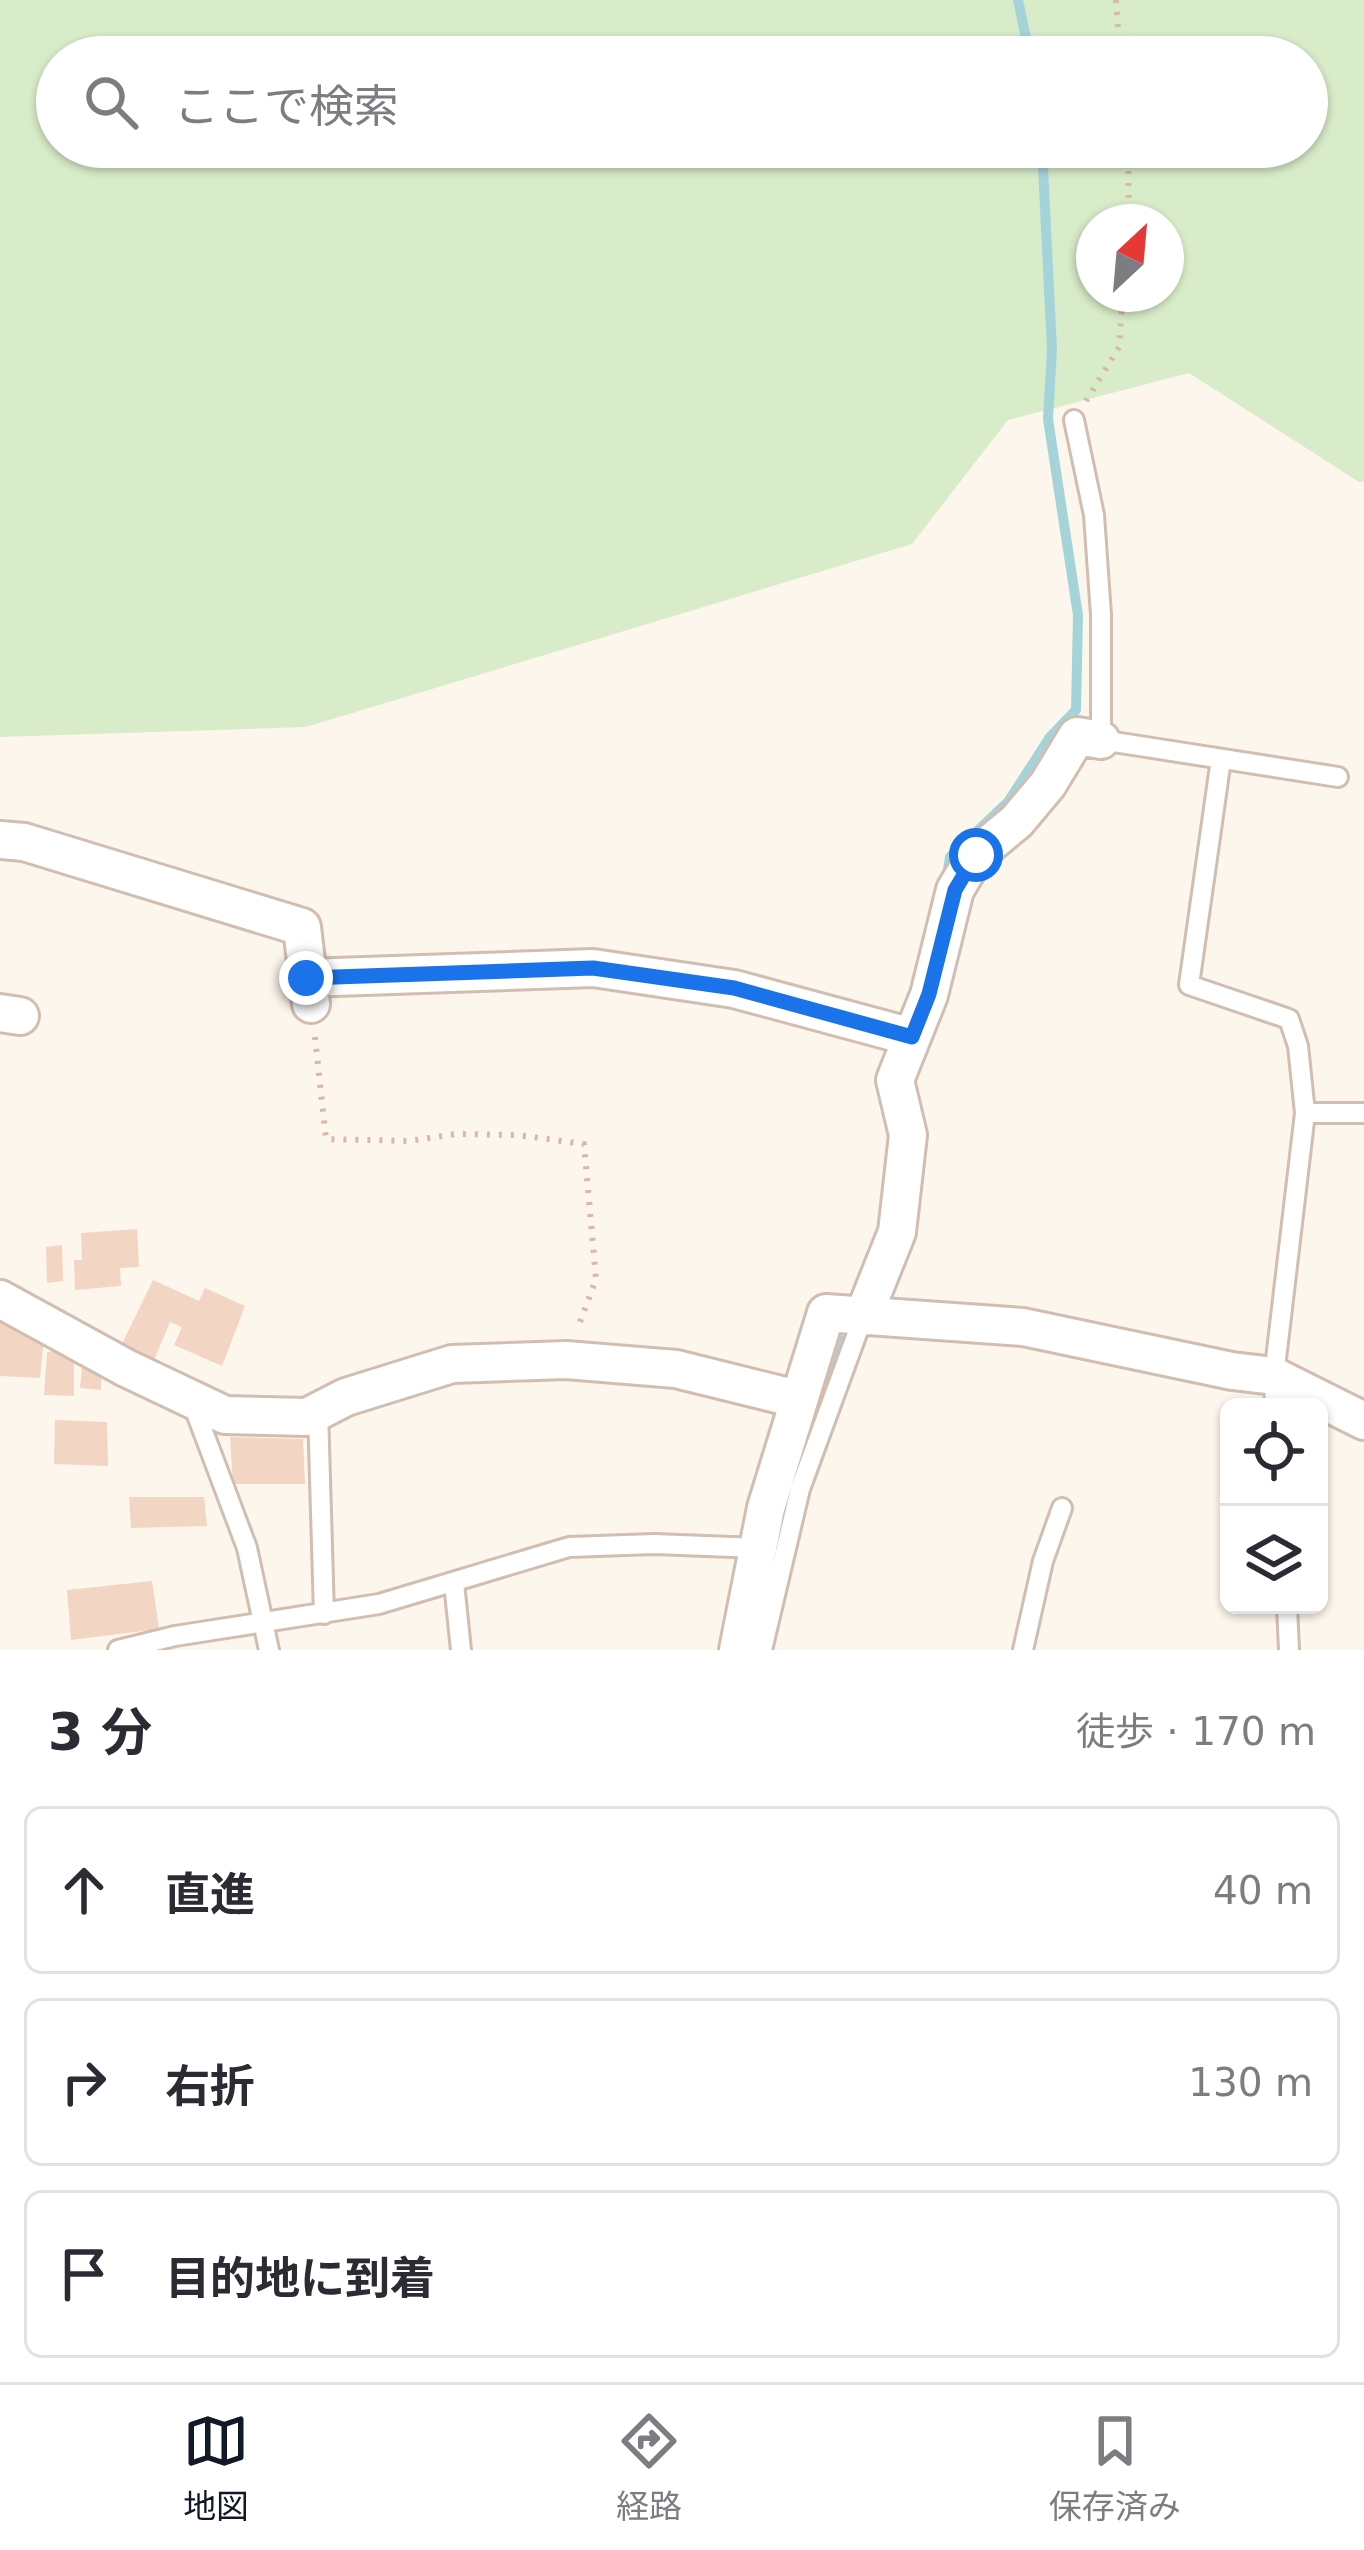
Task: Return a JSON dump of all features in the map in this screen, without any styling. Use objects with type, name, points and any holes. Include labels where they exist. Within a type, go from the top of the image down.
[{"type":"street","points":[[863,1317],[897,1232],[908,1135],[895,1080],[929,994],[955,890],[976,855],[1017,821],[1048,784],[1077,736],[1101,740]]},
{"type":"street","points":[[0,840],[24,842],[302,927],[308,991],[593,968],[734,988],[912,1037]]},
{"type":"street","points":[[0,1299],[225,1415],[307,1417],[346,1397],[452,1364],[566,1360],[676,1369],[797,1399]]},
{"type":"street","points":[[738,1650],[758,1548],[797,1399],[826,1313],[1023,1327],[1232,1371],[1274,1392],[1364,1421]]},
{"type":"lane","points":[[1074,420],[1094,515],[1101,615],[1101,740],[1338,777]]},
{"type":"lane","points":[[1221,759],[1189,985],[1289,1019],[1298,1046],[1305,1112],[1274,1392]]},
{"type":"lane","points":[[1305,1112],[1364,1113]]},
{"type":"lane","points":[[762,1650],[800,1489],[863,1317]]},
{"type":"lane","points":[[190,1398],[247,1549],[268,1650]]},
{"type":"lane","points":[[318,1411],[324,1614]]},
{"type":"lane","points":[[1023,1650],[1043,1561],[1062,1508]]},
{"type":"lane","points":[[118,1650],[176,1636],[324,1614],[454,1583],[569,1546],[758,1548]]},
{"type":"lane","points":[[454,1583],[461,1650]]},
{"type":"lane","points":[[1287,1614],[1289,1650]]},
{"type":"path","points":[[1116,0],[1119,36]]},
{"type":"path","points":[[1130,168],[1130,204]]},
{"type":"path","points":[[1074,420],[1119,347],[1122,312]]},
{"type":"path","points":[[308,991],[326,1139],[409,1141],[517,1135],[584,1144],[596,1279],[566,1360]]},
{"type":"green space","points":[[0,0],[1364,0],[1364,482],[1189,373],[1008,420],[912,544],[306,727],[0,737]]},
{"type":"building","points":[[137,1229],[139,1267],[120,1268],[121,1286],[75,1290],[74,1260],[82,1260],[81,1233]]},
{"type":"building","points":[[62,1245],[63,1281],[47,1283],[46,1247]]},
{"type":"building","points":[[153,1280],[199,1301],[205,1288],[245,1306],[222,1366],[174,1345],[182,1327],[170,1322],[152,1365],[120,1348]]},
{"type":"building","points":[[0,1322],[45,1328],[40,1378],[0,1376]]},
{"type":"building","points":[[74,1350],[74,1396],[44,1395],[47,1352]]},
{"type":"building","points":[[82,1366],[102,1368],[101,1390],[80,1388]]},
{"type":"building","points":[[55,1420],[107,1422],[108,1466],[54,1464]]},
{"type":"building","points":[[230,1437],[303,1439],[305,1484],[233,1484]]},
{"type":"building","points":[[129,1497],[204,1497],[207,1526],[131,1528]]},
{"type":"building","points":[[152,1581],[159,1629],[71,1640],[67,1590]]},
{"type":"waterway","points":[[1018,0],[1026,36]]},
{"type":"waterway","points":[[947,876],[950,857],[1008,802],[1050,737],[1076,710],[1078,615],[1048,419],[1052,350],[1043,168]]},
{"type":"waterway","points":[[818,1399],[840,1340]]},
{"type":"route","points":[[306,978],[593,968],[734,988],[912,1037],[929,994],[955,890],[976,855]]}]
